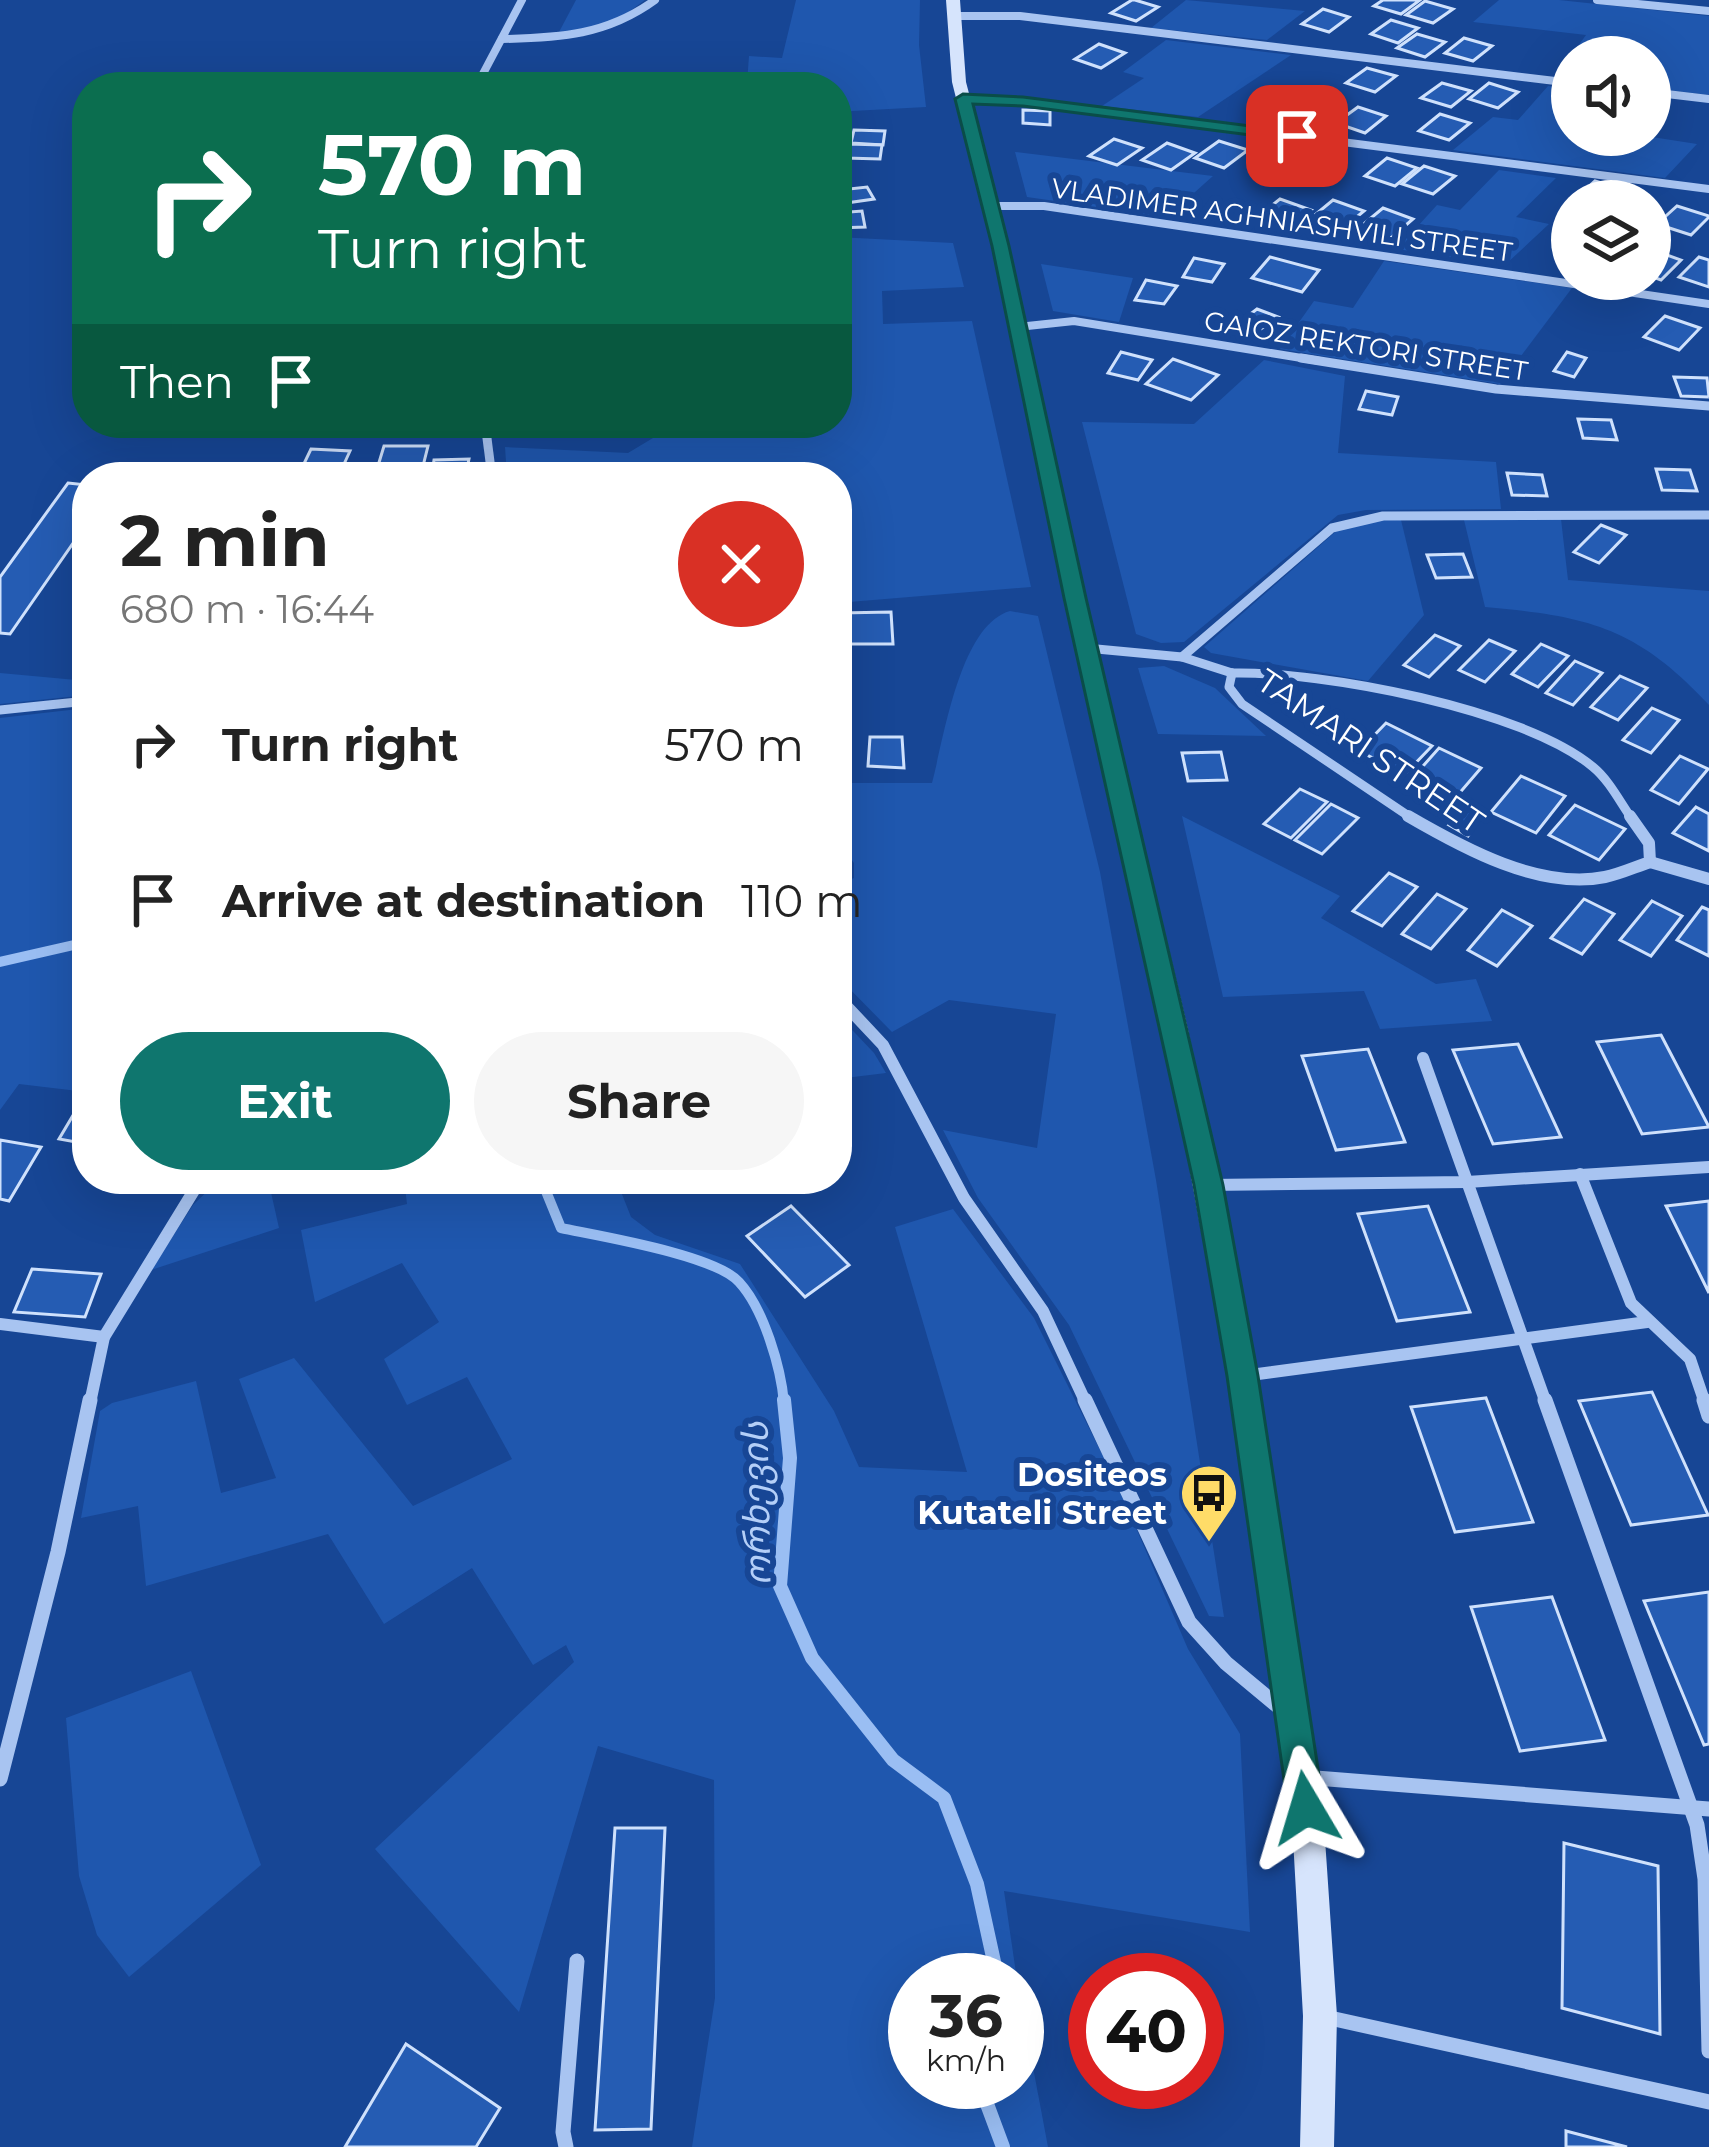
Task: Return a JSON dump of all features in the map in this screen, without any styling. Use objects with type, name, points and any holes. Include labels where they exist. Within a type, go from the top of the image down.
[{"type":"street","points":[[484,72],[522,0]]},
{"type":"street","points":[[502,39],[581,38],[606,31],[655,0]]},
{"type":"street","points":[[1597,0],[1709,11]]},
{"type":"street","points":[[1317,2147],[1320,2016],[1303,1777],[1242,1376],[1208,1185],[991,206],[963,99],[953,8],[1551,80]]},
{"type":"street","points":[[1671,95],[1709,100]]},
{"type":"street","points":[[963,99],[1023,101],[1709,189]]},
{"type":"street","name":"VLADIMER AGHNIASHVILI STREET","points":[[991,206],[1044,206],[1709,304]]},
{"type":"street","name":"GAIOZ REKTORI STREET","points":[[1018,327],[1074,321],[1405,377],[1574,398],[1709,406]]},
{"type":"street","points":[[1182,656],[1342,522],[1383,516],[1709,514]]},
{"type":"street","name":"TAMARI STREET","points":[[1086,648],[1182,656],[1232,673],[1276,672],[1472,710],[1520,724],[1597,770],[1649,843],[1650,862],[1606,876],[1554,875],[1497,863],[1451,843],[1242,704],[1229,687],[1232,673]]},
{"type":"street","points":[[0,710],[72,703]]},
{"type":"street","points":[[1650,862],[1709,879]]},
{"type":"street","points":[[852,1012],[883,1045],[964,1198],[1043,1311],[1189,1622],[1226,1663],[1295,1720]]},
{"type":"street","points":[[1423,1058],[1690,1807],[1705,1880],[1709,2051]]},
{"type":"street","points":[[1208,1185],[1467,1181],[1709,1167]]},
{"type":"street","points":[[1580,1174],[1630,1303],[1690,1359],[1709,1416]]},
{"type":"street","points":[[0,1779],[58,1552],[104,1337],[189,1194]]},
{"type":"street","points":[[1242,1376],[1647,1322]]},
{"type":"street","points":[[0,1324],[104,1337]]},
{"type":"street","points":[[1303,1777],[1709,1808]]},
{"type":"street","points":[[566,2147],[563,2132],[577,1961]]},
{"type":"street","points":[[1320,2016],[1709,2102]]},
{"type":"shaded area","points":[[576,0],[645,0],[608,27],[559,32]]},
{"type":"shaded area","points":[[796,0],[920,0],[926,107],[852,111],[852,72],[748,72],[749,56],[782,58]]},
{"type":"shaded area","points":[[1186,0],[1305,11],[1267,40],[1151,28]]},
{"type":"shaded area","points":[[1499,0],[1559,0],[1709,16],[1709,95],[1671,90],[1671,36],[1585,36],[1473,22]]},
{"type":"shaded area","points":[[1166,40],[1291,55],[1198,117],[1102,106],[1144,78],[1123,72]]},
{"type":"shaded area","points":[[1551,86],[1551,156],[1671,156],[1671,140],[1697,144],[1665,178],[1453,150],[1493,117],[1518,120]]},
{"type":"shaded area","points":[[1015,152],[1213,176],[1167,217],[1027,197]]},
{"type":"shaded area","points":[[1499,170],[1556,178],[1516,217],[1549,224],[1505,265],[1397,249],[1437,205],[1460,210]]},
{"type":"shaded area","points":[[852,238],[953,243],[964,287],[882,291],[883,324],[972,321],[1031,587],[852,602],[852,462],[506,462],[505,447],[628,453],[653,438],[852,438]]},
{"type":"shaded area","points":[[1384,261],[1551,285],[1551,300],[1563,300],[1500,384],[1280,349],[1314,301],[1353,308]]},
{"type":"shaded area","points":[[1041,264],[1133,278],[1119,322],[1053,311]]},
{"type":"shaded area","points":[[1264,360],[1345,376],[1338,453],[1496,462],[1501,509],[1366,510],[1338,515],[1184,642],[1161,643],[1136,634],[1082,422],[1194,424]]},
{"type":"shaded area","points":[[1561,519],[1568,580],[1709,591],[1709,705],[1658,658],[1608,630],[1553,615],[1485,607],[1464,520]]},
{"type":"shaded area","points":[[1401,520],[1424,615],[1368,681],[1211,653],[1204,647],[1342,526]]},
{"type":"shaded area","points":[[1010,611],[1038,616],[1100,872],[1156,1180],[1224,1617],[1209,1616],[1069,1325],[978,1198],[943,1130],[1037,1148],[1056,1014],[949,1000],[892,1032],[852,991],[852,783],[932,783],[957,685],[978,637]]},
{"type":"shaded area","points":[[1164,666],[1215,688],[1266,736],[1158,734],[1138,668]]},
{"type":"shaded area","points":[[0,673],[72,680],[72,697],[0,704]]},
{"type":"shaded area","points":[[72,710],[72,1090],[19,1084],[0,1110],[0,718]]},
{"type":"shaded area","points":[[1182,816],[1340,896],[1321,918],[1436,984],[1476,979],[1492,1021],[1380,1029],[1364,991],[1223,997]]},
{"type":"shaded area","points":[[852,1030],[874,1053],[886,1073],[852,1077]]},
{"type":"shaded area","points":[[204,1194],[271,1194],[279,1228],[151,1270]]},
{"type":"shaded area","points":[[406,1194],[622,1194],[631,1217],[655,1235],[740,1264],[834,1411],[859,1467],[967,1472],[895,1227],[953,1209],[1034,1318],[1118,1486],[1188,1649],[1240,1734],[1250,1932],[1004,1891],[1013,1953],[888,1953],[888,2109],[1041,2109],[1048,2147],[692,2147],[715,1998],[714,1780],[598,1746],[519,2012],[375,1849],[574,1662],[566,1645],[533,1665],[472,1568],[384,1624],[328,1534],[146,1586],[138,1506],[81,1518],[100,1411],[112,1403],[196,1381],[221,1493],[276,1478],[239,1379],[294,1358],[413,1506],[512,1459],[467,1377],[407,1405],[384,1359],[439,1322],[402,1263],[315,1302],[301,1230],[407,1204]]},
{"type":"shaded area","points":[[191,1671],[261,1865],[129,1977],[97,1935],[79,1876],[66,1718]]},
{"type":"building","points":[[1132,0],[1158,7],[1136,21],[1111,13]]},
{"type":"building","points":[[1383,0],[1420,0],[1401,14],[1374,6]]},
{"type":"building","points":[[1425,1],[1453,9],[1433,23],[1406,15]]},
{"type":"building","points":[[1323,9],[1349,17],[1329,32],[1302,24]]},
{"type":"building","points":[[1391,20],[1418,28],[1398,43],[1371,34]]},
{"type":"building","points":[[1417,34],[1445,42],[1425,57],[1397,48]]},
{"type":"building","points":[[1464,38],[1492,46],[1473,61],[1445,53]]},
{"type":"building","points":[[1099,44],[1125,53],[1101,68],[1075,59]]},
{"type":"building","points":[[1367,68],[1396,76],[1375,92],[1346,83]]},
{"type":"building","points":[[1442,83],[1471,91],[1451,107],[1421,98]]},
{"type":"building","points":[[1489,83],[1518,92],[1498,108],[1469,99]]},
{"type":"building","points":[[1282,96],[1310,105],[1288,121],[1260,112]]},
{"type":"building","points":[[1358,107],[1386,116],[1365,133],[1336,123]]},
{"type":"building","points":[[1023,110],[1050,111],[1050,125],[1023,123]]},
{"type":"building","points":[[1440,114],[1470,123],[1449,140],[1419,131]]},
{"type":"building","points":[[854,130],[885,131],[883,145],[852,143]]},
{"type":"building","points":[[1273,138],[1302,148],[1279,165],[1250,155]]},
{"type":"building","points":[[1114,139],[1142,148],[1117,165],[1089,156]]},
{"type":"building","points":[[1219,141],[1248,150],[1224,168],[1195,158]]},
{"type":"building","points":[[1167,143],[1195,153],[1171,170],[1142,160]]},
{"type":"building","points":[[852,144],[882,145],[880,159],[852,158]]},
{"type":"building","points":[[1307,149],[1337,159],[1314,176],[1284,166]]},
{"type":"building","points":[[1387,158],[1417,168],[1395,186],[1365,176]]},
{"type":"building","points":[[1424,166],[1455,176],[1433,194],[1402,184]]},
{"type":"building","points":[[867,187],[874,199],[852,202],[852,189]]},
{"type":"building","points":[[1280,199],[1311,210],[1287,229],[1256,218]]},
{"type":"building","points":[[1333,200],[1364,211],[1341,230],[1310,219]]},
{"type":"building","points":[[1677,206],[1709,217],[1691,235],[1671,229],[1671,211]]},
{"type":"building","points":[[1383,208],[1413,219],[1391,238],[1360,227]]},
{"type":"building","points":[[862,211],[865,227],[852,227],[852,212]]},
{"type":"building","points":[[1270,257],[1319,270],[1302,292],[1252,278]]},
{"type":"building","points":[[1699,257],[1709,260],[1709,287],[1679,277]]},
{"type":"building","points":[[1194,258],[1224,264],[1212,282],[1183,277]]},
{"type":"building","points":[[1146,280],[1177,286],[1164,304],[1135,300]]},
{"type":"building","points":[[1257,309],[1278,317],[1252,335],[1232,328]]},
{"type":"building","points":[[1665,316],[1700,328],[1679,350],[1644,337]]},
{"type":"building","points":[[1121,352],[1152,360],[1138,380],[1108,373]]},
{"type":"building","points":[[1567,352],[1586,358],[1574,377],[1554,371]]},
{"type":"building","points":[[1173,359],[1218,375],[1191,400],[1146,384]]},
{"type":"building","points":[[1674,377],[1707,378],[1709,397],[1681,396]]},
{"type":"building","points":[[1366,391],[1398,397],[1392,415],[1359,409]]},
{"type":"building","points":[[1578,419],[1611,420],[1617,440],[1583,438]]},
{"type":"building","points":[[384,446],[428,446],[424,462],[379,462]]},
{"type":"building","points":[[311,449],[350,451],[345,462],[305,462]]},
{"type":"building","points":[[1656,469],[1690,470],[1697,491],[1662,490]]},
{"type":"building","points":[[1507,473],[1542,475],[1547,496],[1512,495]]},
{"type":"building","points":[[72,483],[72,545],[10,634],[0,633],[0,577]]},
{"type":"building","points":[[1601,525],[1626,535],[1599,563],[1574,552]]},
{"type":"building","points":[[1463,554],[1472,577],[1436,578],[1427,555]]},
{"type":"building","points":[[891,612],[893,644],[852,644],[852,613]]},
{"type":"building","points":[[1435,635],[1460,646],[1429,677],[1404,665]]},
{"type":"building","points":[[1489,640],[1515,651],[1485,682],[1459,670]]},
{"type":"building","points":[[1541,644],[1568,656],[1538,687],[1512,674]]},
{"type":"building","points":[[1575,661],[1602,673],[1573,705],[1546,693]]},
{"type":"building","points":[[1620,676],[1647,688],[1618,720],[1591,707]]},
{"type":"building","points":[[1652,708],[1679,720],[1651,753],[1623,740]]},
{"type":"building","points":[[1386,723],[1432,746],[1405,774],[1359,751]]},
{"type":"building","points":[[870,737],[902,737],[904,768],[868,766]]},
{"type":"building","points":[[1439,748],[1481,768],[1451,803],[1408,783]]},
{"type":"building","points":[[1221,752],[1227,780],[1188,781],[1182,753]]},
{"type":"building","points":[[1680,756],[1708,769],[1679,804],[1651,790]]},
{"type":"building","points":[[1521,776],[1565,796],[1536,833],[1491,812]]},
{"type":"building","points":[[1300,789],[1327,802],[1291,838],[1264,824]]},
{"type":"building","points":[[1331,804],[1358,818],[1322,854],[1295,840]]},
{"type":"building","points":[[1575,805],[1625,829],[1599,860],[1549,835]]},
{"type":"building","points":[[1469,807],[1482,814],[1468,836],[1449,825]]},
{"type":"building","points":[[1696,807],[1709,814],[1709,851],[1673,833]]},
{"type":"building","points":[[1389,873],[1417,887],[1382,926],[1353,911]]},
{"type":"building","points":[[1437,894],[1466,909],[1431,949],[1402,934]]},
{"type":"building","points":[[1584,899],[1614,914],[1582,954],[1551,938]]},
{"type":"building","points":[[1652,901],[1682,916],[1651,956],[1620,940]]},
{"type":"building","points":[[1702,907],[1709,910],[1709,956],[1677,940]]},
{"type":"building","points":[[1502,910],[1532,926],[1497,966],[1468,950]]},
{"type":"building","points":[[1661,1035],[1709,1127],[1642,1134],[1597,1042]]},
{"type":"building","points":[[1518,1044],[1561,1137],[1493,1144],[1453,1050]]},
{"type":"building","points":[[1368,1049],[1405,1142],[1336,1150],[1302,1056]]},
{"type":"building","points":[[72,1117],[72,1141],[59,1139]]},
{"type":"building","points":[[0,1140],[41,1147],[9,1201],[0,1199]]},
{"type":"building","points":[[1709,1201],[1709,1293],[1666,1206]]},
{"type":"building","points":[[791,1206],[849,1265],[805,1297],[747,1236]]},
{"type":"building","points":[[1428,1206],[1470,1312],[1397,1321],[1358,1214]]},
{"type":"building","points":[[32,1269],[101,1274],[85,1317],[14,1312]]},
{"type":"building","points":[[1652,1392],[1708,1515],[1631,1525],[1579,1401]]},
{"type":"building","points":[[1486,1398],[1533,1522],[1455,1532],[1411,1407]]},
{"type":"building","points":[[1709,1592],[1709,1744],[1704,1745],[1644,1601]]},
{"type":"building","points":[[1552,1597],[1605,1740],[1520,1751],[1471,1607]]},
{"type":"building","points":[[615,1828],[665,1828],[651,2129],[595,2130]]},
{"type":"building","points":[[1564,1843],[1658,1866],[1660,2034],[1562,2008]]},
{"type":"building","points":[[406,2044],[500,2108],[476,2147],[345,2147]]},
{"type":"building","points":[[1566,2131],[1627,2147],[1566,2147]]},
{"type":"waterway","name":"ორხევის","points":[[0,962],[72,945]]},
{"type":"waterway","name":"ორხევის","points":[[547,1194],[561,1228],[682,1255],[739,1282],[770,1339],[784,1403]]},
{"type":"waterway","name":"ორხევის","points":[[784,1400],[790,1458],[780,1586],[812,1658],[893,1760],[944,1798],[977,1884],[992,1953]]},
{"type":"waterway","name":"ორხევის","points":[[989,2109],[1003,2147]]},
{"type":"place","name":"Dositeos Kutateli Street","points":[[1209,1544]]},
{"type":"route","points":[[1297,136],[1023,101],[963,99],[1000,246],[1208,1185],[1242,1376],[1306,1808]]}]
